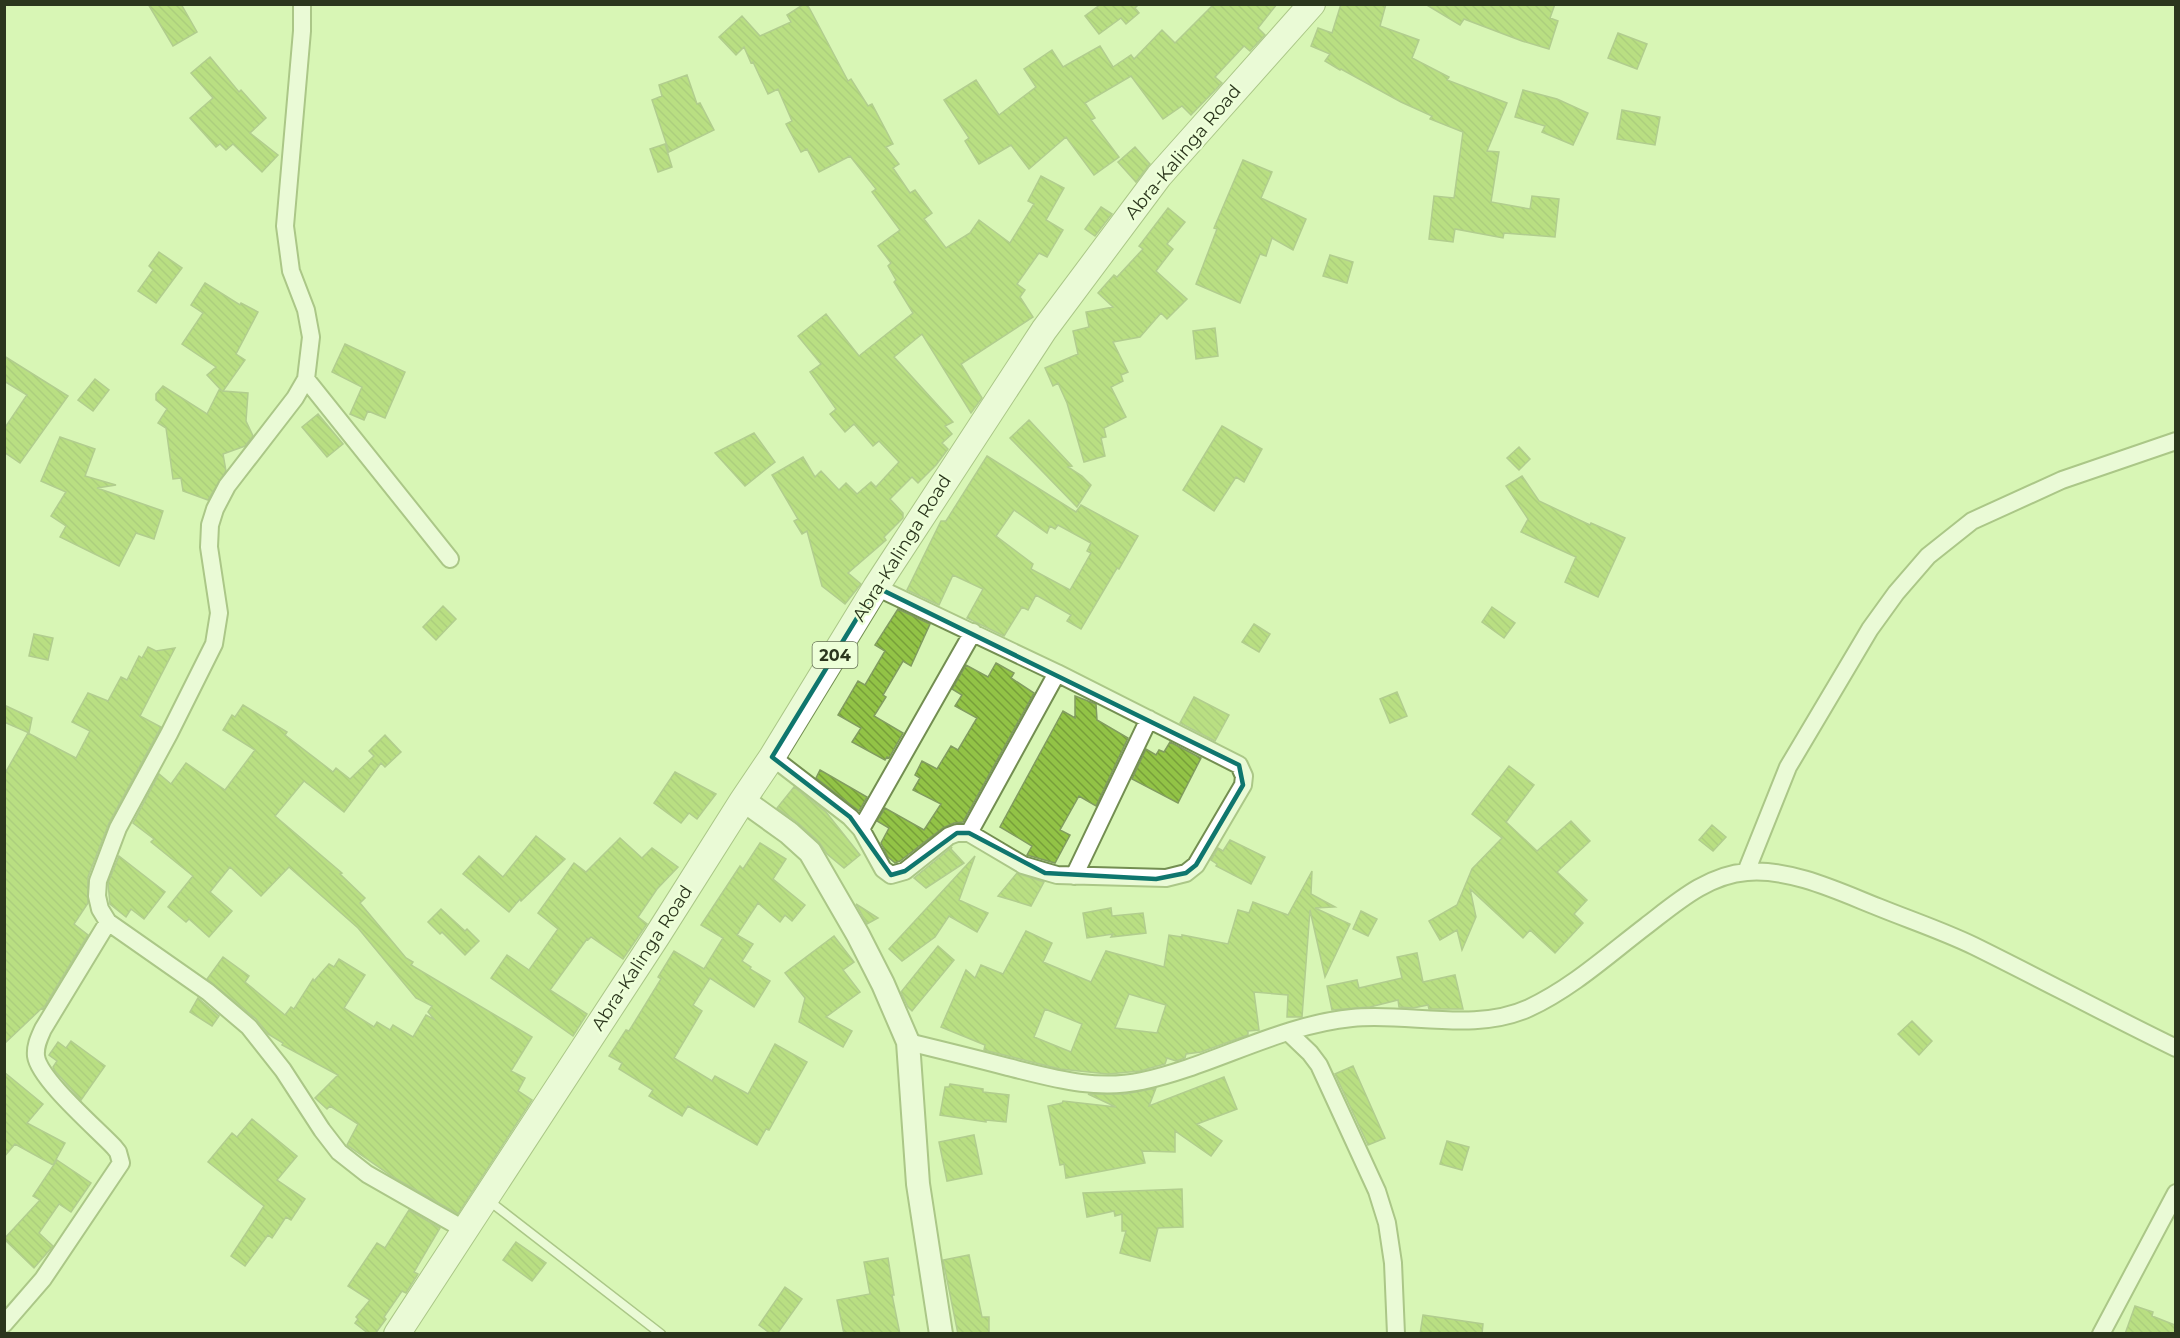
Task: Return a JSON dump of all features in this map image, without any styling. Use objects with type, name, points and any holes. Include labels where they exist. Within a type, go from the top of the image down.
[{"type":"main road","name":"Abra-Kalinga Road","points":[[397,1334],[657,936],[772,757],[876,587],[1044,330],[1159,176],[1312,4]]},
{"type":"street","points":[[302,4],[302,32],[285,226],[291,271],[306,310],[311,337],[306,379],[295,398],[227,486],[215,509],[210,525],[209,547],[219,613],[214,644],[118,828],[98,881],[97,896],[100,909],[108,922],[208,992],[249,1027],[283,1070],[339,1152],[367,1174],[465,1230]]},
{"type":"street","points":[[306,379],[450,559]]},
{"type":"street","points":[[1746,872],[1788,767],[1870,629],[1896,593],[1928,556],[1972,522],[2062,480],[2175,441]]},
{"type":"street","points":[[772,757],[836,805],[861,829],[883,869],[891,875],[905,871],[957,832],[969,833],[1035,870],[1074,876],[1156,879],[1186,873],[1196,865],[1243,785],[1244,776],[1239,765],[1057,673],[876,587]]},
{"type":"street","points":[[861,829],[973,632]]},
{"type":"street","points":[[969,833],[1057,673]]},
{"type":"street","points":[[1074,876],[1149,719]]},
{"type":"street","points":[[743,800],[789,833],[810,852],[858,935],[883,984],[908,1042],[918,1185],[941,1334]]},
{"type":"street","points":[[908,1042],[1077,1084],[1107,1086],[1140,1082],[1169,1074],[1288,1032],[1321,1023],[1351,1018],[1389,1016],[1448,1020],[1488,1019],[1525,1010],[1561,991],[1686,895],[1715,880],[1746,872],[1775,872],[1830,887],[1970,944],[2175,1048]]},
{"type":"street","points":[[4,1324],[43,1279],[121,1163],[114,1147],[45,1076],[36,1057],[37,1044],[43,1029],[108,922]]},
{"type":"street","points":[[1288,1032],[1319,1065],[1377,1191],[1387,1223],[1393,1263],[1396,1334]]},
{"type":"street","points":[[2100,1334],[2175,1193]]},
{"type":"lane","points":[[485,1198],[661,1334]]},
{"type":"highlighted area","points":[[876,587],[1239,765],[1243,785],[1196,865],[1186,873],[1156,879],[1045,873],[969,833],[957,833],[905,871],[891,875],[850,817],[772,757]]},
{"type":"building","points":[[148,4],[181,4],[197,32],[173,46]]},
{"type":"building","points":[[807,4],[848,81],[851,79],[868,106],[872,104],[893,144],[886,147],[899,164],[893,168],[910,193],[915,190],[932,213],[924,219],[946,248],[970,233],[979,220],[1010,243],[1034,204],[1028,201],[1041,176],[1064,188],[1046,220],[1063,230],[1047,257],[1039,253],[1017,284],[1025,290],[1020,297],[1033,317],[961,364],[982,398],[971,413],[922,334],[894,357],[953,422],[945,426],[952,434],[942,443],[948,449],[936,465],[918,483],[912,477],[890,499],[903,513],[903,518],[884,537],[886,540],[848,573],[861,584],[845,604],[822,586],[807,531],[802,534],[794,521],[798,519],[772,475],[803,457],[815,477],[821,471],[839,490],[846,483],[857,494],[871,482],[876,487],[899,462],[879,441],[873,446],[854,424],[845,432],[830,414],[836,409],[810,372],[821,364],[798,336],[826,314],[859,356],[913,313],[894,282],[896,280],[888,266],[891,263],[878,246],[900,230],[872,192],[876,189],[850,156],[819,172],[807,149],[801,152],[786,124],[792,121],[778,89],[768,94],[744,47],[736,55],[719,37],[742,16],[760,36],[791,22],[787,15]]},
{"type":"building","points":[[1101,4],[1139,4],[1135,8],[1139,13],[1126,24],[1121,18],[1099,34],[1085,16]]},
{"type":"building","points":[[1214,4],[1277,4],[1258,28],[1265,35],[1250,51],[1244,46],[1215,77],[1222,83],[1191,115],[1182,106],[1163,119],[1131,76],[1085,103],[1095,118],[1091,120],[1119,157],[1094,175],[1066,137],[1029,169],[1011,145],[979,164],[965,141],[969,138],[944,100],[976,80],[999,115],[1036,87],[1024,69],[1052,50],[1063,67],[1100,46],[1113,67],[1131,55],[1134,59],[1162,30],[1175,43]]},
{"type":"building","points":[[1341,4],[1386,4],[1380,26],[1419,40],[1412,58],[1449,77],[1447,80],[1507,103],[1487,151],[1499,152],[1491,202],[1530,209],[1532,196],[1559,199],[1555,237],[1504,233],[1503,238],[1455,229],[1453,242],[1429,239],[1434,196],[1454,198],[1463,132],[1430,119],[1432,116],[1325,61],[1330,54],[1311,46],[1318,28],[1332,33]]},
{"type":"building","points":[[1425,4],[1555,4],[1550,18],[1558,21],[1549,49],[1464,19],[1460,25]]},
{"type":"building","points":[[1618,33],[1647,44],[1637,69],[1608,58]]},
{"type":"building","points":[[210,57],[239,92],[241,90],[266,118],[250,133],[278,155],[262,172],[233,144],[226,150],[220,144],[216,147],[190,118],[213,98],[191,73]]},
{"type":"building","points":[[687,75],[697,104],[700,103],[714,130],[669,152],[652,100],[662,96],[659,85]]},
{"type":"building","points":[[1523,90],[1557,99],[1588,113],[1573,145],[1542,132],[1545,126],[1515,117]]},
{"type":"building","points":[[1622,110],[1660,117],[1655,145],[1617,139]]},
{"type":"building","points":[[665,144],[672,167],[658,172],[650,149]]},
{"type":"building","points":[[1135,147],[1150,164],[1136,182],[1118,162]]},
{"type":"building","points":[[1243,160],[1272,172],[1261,198],[1306,219],[1293,250],[1272,238],[1266,256],[1260,254],[1240,303],[1196,284],[1217,229],[1214,228]]},
{"type":"building","points":[[1101,207],[1112,214],[1095,236],[1085,229]]},
{"type":"building","points":[[1168,208],[1185,222],[1167,244],[1173,249],[1156,271],[1187,299],[1167,319],[1161,313],[1140,337],[1113,342],[1128,372],[1121,375],[1123,381],[1111,387],[1126,417],[1104,428],[1106,437],[1101,438],[1105,456],[1084,462],[1067,403],[1058,383],[1053,386],[1045,368],[1078,354],[1073,331],[1089,327],[1086,312],[1113,307],[1098,293],[1114,275],[1117,277],[1143,249],[1139,246]]},
{"type":"building","points":[[159,252],[182,268],[156,303],[138,291],[153,270],[149,266]]},
{"type":"building","points":[[1330,255],[1353,262],[1347,283],[1323,276]]},
{"type":"building","points":[[205,283],[240,305],[241,303],[258,312],[236,354],[245,360],[223,391],[248,393],[246,421],[253,436],[245,446],[223,454],[226,471],[208,500],[183,491],[181,478],[173,479],[166,428],[158,423],[167,409],[156,400],[156,394],[163,386],[207,414],[221,390],[207,375],[216,367],[182,344],[203,313],[191,305]]},
{"type":"building","points":[[1215,328],[1218,356],[1196,359],[1193,331]]},
{"type":"building","points":[[345,344],[405,372],[385,418],[368,411],[364,420],[350,414],[362,387],[332,372]]},
{"type":"building","points":[[4,356],[68,396],[20,463],[4,452],[4,429],[27,395],[4,381]]},
{"type":"building","points":[[95,379],[109,390],[93,411],[78,400]]},
{"type":"building","points":[[318,414],[343,444],[327,457],[302,427]]},
{"type":"building","points":[[1029,420],[1072,466],[1068,467],[1091,485],[1077,507],[1010,438]]},
{"type":"building","points":[[1222,426],[1262,449],[1244,482],[1236,477],[1214,511],[1183,490]]},
{"type":"building","points":[[754,433],[775,462],[745,486],[715,453]]},
{"type":"building","points":[[60,437],[95,449],[85,476],[116,485],[97,488],[163,511],[154,539],[136,533],[119,566],[60,537],[66,526],[51,516],[66,492],[41,481]]},
{"type":"building","points":[[1519,447],[1530,459],[1519,470],[1507,458]]},
{"type":"building","points":[[987,456],[1076,512],[1081,505],[1138,536],[1081,629],[1067,621],[1071,615],[1036,595],[1028,610],[1022,607],[1004,636],[967,618],[983,589],[953,575],[939,605],[907,590],[941,521],[946,521]],"holes":[[[1014,510],[1047,533],[1050,526],[1055,529],[1058,525],[1091,543],[1087,551],[1091,553],[1070,590],[1031,569],[1033,564],[996,536]]]},
{"type":"building","points":[[1522,476],[1539,501],[1590,525],[1591,523],[1625,538],[1598,597],[1565,582],[1576,557],[1521,532],[1528,519],[1506,486]]},
{"type":"building","points":[[443,606],[456,619],[436,640],[423,627]]},
{"type":"building","points":[[1492,607],[1515,623],[1504,638],[1482,622]]},
{"type":"building","points":[[898,609],[930,624],[911,666],[903,661],[883,695],[886,697],[874,716],[903,733],[889,758],[885,760],[852,742],[861,728],[838,715],[858,681],[865,685],[885,651],[875,645]]},
{"type":"building","points":[[1254,624],[1270,634],[1259,652],[1242,642]]},
{"type":"building","points":[[34,634],[53,638],[48,660],[29,656]]},
{"type":"building","points":[[148,647],[156,651],[175,648],[140,716],[161,727],[109,823],[88,877],[88,903],[74,924],[88,935],[43,1009],[4,1044],[4,775],[28,733],[76,758],[90,731],[72,722],[88,693],[108,701],[121,677],[127,680],[139,656],[142,658]]},
{"type":"building","points":[[996,663],[1014,673],[1011,678],[1034,693],[963,822],[943,828],[895,863],[888,857],[881,843],[889,828],[877,821],[885,808],[924,830],[941,804],[913,790],[920,778],[915,775],[922,761],[937,769],[951,746],[958,750],[977,718],[955,706],[962,695],[952,689],[966,665],[988,677]]},
{"type":"building","points":[[1397,692],[1407,716],[1390,723],[1380,699]]},
{"type":"building","points":[[1075,696],[1096,704],[1097,720],[1128,738],[1096,806],[1079,796],[1060,830],[1070,835],[1055,863],[1027,855],[1032,846],[1000,827],[1063,711],[1075,718]]},
{"type":"building","points":[[1194,697],[1229,715],[1215,741],[1180,723]]},
{"type":"building","points":[[4,705],[32,718],[29,733],[4,722]]},
{"type":"building","points":[[243,705],[287,732],[285,735],[333,772],[336,768],[350,779],[374,756],[369,751],[385,735],[401,752],[385,767],[381,763],[344,812],[304,781],[275,816],[342,873],[340,874],[365,898],[360,903],[406,958],[413,962],[411,965],[532,1037],[511,1071],[525,1078],[518,1091],[532,1100],[458,1214],[393,1177],[347,1145],[358,1124],[330,1106],[327,1109],[315,1098],[338,1075],[282,1045],[283,1043],[268,1034],[256,1019],[207,979],[223,957],[249,976],[245,982],[285,1015],[291,1007],[294,1009],[313,979],[314,981],[329,964],[334,967],[339,959],[365,975],[344,1008],[374,1027],[377,1022],[390,1030],[393,1025],[413,1037],[426,1015],[435,1020],[428,1012],[432,1006],[416,998],[358,928],[289,867],[261,896],[230,867],[210,892],[232,911],[209,937],[189,919],[186,922],[168,907],[193,876],[151,842],[154,839],[133,823],[159,774],[171,784],[186,763],[225,790],[255,750],[223,730],[232,715],[235,717]]},
{"type":"building","points":[[1170,742],[1201,758],[1178,803],[1132,779],[1146,749],[1156,755],[1159,750],[1164,752]]},
{"type":"building","points":[[1509,766],[1534,785],[1506,822],[1537,851],[1571,821],[1590,841],[1557,872],[1587,900],[1574,914],[1583,923],[1555,953],[1530,930],[1523,938],[1470,889],[1476,917],[1462,950],[1457,930],[1440,940],[1429,921],[1457,905],[1472,869],[1502,838],[1472,814]]},
{"type":"building","points":[[820,770],[867,797],[859,811],[816,778]]},
{"type":"building","points":[[675,772],[716,794],[697,819],[689,813],[681,823],[654,803]]},
{"type":"building","points":[[794,787],[826,812],[860,855],[844,868],[827,854],[819,842],[798,823],[777,808]]},
{"type":"building","points":[[1712,825],[1726,837],[1713,851],[1699,840]]},
{"type":"building","points":[[536,836],[565,859],[521,901],[520,899],[509,912],[463,874],[479,856],[503,877]]},
{"type":"building","points":[[620,838],[642,858],[652,848],[678,867],[657,889],[638,917],[647,924],[623,959],[591,937],[587,939],[550,990],[587,1014],[573,1036],[491,978],[507,955],[529,970],[558,929],[538,913],[574,863],[586,872]]},
{"type":"building","points":[[1230,840],[1265,857],[1251,884],[1216,866],[1217,864],[1211,860],[1218,848],[1223,851]]},
{"type":"building","points":[[760,843],[786,859],[773,879],[805,905],[792,921],[785,915],[780,922],[758,903],[737,935],[753,944],[742,961],[751,967],[750,969],[770,981],[754,1007],[710,978],[693,1005],[702,1011],[674,1058],[712,1081],[715,1076],[748,1094],[775,1044],[807,1062],[769,1130],[766,1129],[757,1145],[688,1106],[682,1116],[649,1096],[653,1090],[619,1069],[622,1063],[609,1056],[626,1030],[629,1031],[661,979],[658,977],[674,951],[704,969],[723,938],[701,925],[740,866],[743,869]]},
{"type":"building","points":[[952,847],[951,849],[964,863],[926,888],[914,878]]},
{"type":"building","points":[[119,856],[165,892],[144,919],[131,909],[126,917],[110,904],[108,883]]},
{"type":"building","points":[[975,856],[959,900],[988,913],[977,932],[949,916],[935,937],[902,961],[889,949]]},
{"type":"building","points":[[1312,871],[1311,894],[1335,907],[1315,908],[1350,924],[1325,977],[1310,910],[1302,1017],[1287,1017],[1288,995],[1254,992],[1259,1030],[1248,1031],[1248,1035],[1201,1052],[1186,1054],[1185,1058],[1176,1061],[1167,1058],[1165,1064],[1140,1071],[1108,1074],[1060,1069],[984,1050],[985,1045],[941,1027],[966,970],[975,978],[981,965],[1003,974],[1026,931],[1052,943],[1043,962],[1091,982],[1106,951],[1164,967],[1169,935],[1182,937],[1182,935],[1228,944],[1238,910],[1249,913],[1253,902],[1288,915]],"holes":[[[1129,994],[1166,1005],[1157,1033],[1115,1028]],[[1045,1009],[1082,1024],[1071,1052],[1034,1037]]]},
{"type":"building","points":[[1017,873],[1044,882],[1031,906],[998,896]]},
{"type":"building","points":[[856,904],[878,918],[867,924]]},
{"type":"building","points":[[1111,908],[1112,916],[1143,913],[1146,933],[1087,938],[1083,913]]},
{"type":"building","points":[[441,909],[479,941],[465,955],[442,932],[440,934],[428,922]]},
{"type":"building","points":[[1361,911],[1377,919],[1368,936],[1353,929]]},
{"type":"building","points":[[834,936],[854,962],[843,970],[860,992],[826,1017],[852,1031],[843,1047],[799,1022],[805,998],[785,973]]},
{"type":"building","points":[[938,946],[954,960],[912,1011],[901,992]]},
{"type":"building","points":[[1417,953],[1423,982],[1455,975],[1463,1009],[1429,1009],[1428,1005],[1413,1008],[1399,1007],[1398,1000],[1370,1007],[1332,1010],[1327,986],[1357,980],[1359,988],[1402,978],[1397,957]]},
{"type":"building","points":[[198,998],[219,1016],[212,1026],[190,1012]]},
{"type":"building","points":[[1912,1021],[1932,1041],[1919,1055],[1898,1034]]},
{"type":"building","points":[[71,1041],[105,1066],[81,1100],[55,1071],[53,1067],[57,1061],[49,1055],[58,1042],[66,1048]]},
{"type":"building","points":[[1353,1066],[1385,1138],[1368,1145],[1335,1074]]},
{"type":"building","points":[[4,1072],[43,1104],[27,1123],[65,1143],[53,1165],[15,1144],[4,1157]]},
{"type":"building","points":[[1224,1077],[1237,1109],[1197,1124],[1222,1141],[1211,1156],[1175,1131],[1175,1152],[1142,1151],[1145,1163],[1066,1178],[1064,1164],[1060,1165],[1048,1106],[1063,1101],[1116,1107],[1088,1094],[1125,1094],[1156,1088],[1149,1106]]},
{"type":"building","points":[[950,1084],[983,1089],[983,1092],[1009,1095],[1006,1122],[986,1120],[986,1122],[940,1115],[945,1087],[949,1087]]},
{"type":"building","points":[[252,1119],[297,1156],[277,1180],[305,1199],[291,1220],[286,1217],[272,1238],[268,1235],[245,1266],[231,1256],[264,1206],[208,1162],[232,1133],[237,1137]]},
{"type":"building","points":[[974,1135],[982,1174],[947,1181],[939,1142]]},
{"type":"building","points":[[1447,1141],[1469,1147],[1462,1170],[1440,1164]]},
{"type":"building","points":[[57,1160],[91,1183],[71,1212],[59,1204],[39,1233],[53,1246],[34,1268],[4,1239],[40,1200],[33,1196]]},
{"type":"building","points":[[1182,1189],[1183,1227],[1158,1228],[1150,1261],[1120,1253],[1126,1231],[1122,1231],[1122,1214],[1115,1216],[1114,1211],[1087,1217],[1083,1193]]},
{"type":"building","points":[[409,1210],[440,1228],[414,1272],[418,1274],[406,1293],[402,1291],[375,1334],[369,1334],[355,1323],[358,1319],[356,1317],[370,1300],[348,1286],[377,1243],[385,1248]]},
{"type":"building","points":[[516,1242],[546,1263],[532,1281],[503,1260]]},
{"type":"building","points":[[969,1255],[982,1317],[989,1317],[989,1334],[958,1334],[943,1260]]},
{"type":"building","points":[[888,1258],[894,1295],[892,1295],[900,1334],[844,1334],[837,1300],[870,1294],[864,1262]]},
{"type":"building","points":[[785,1287],[802,1299],[777,1334],[771,1334],[759,1325]]},
{"type":"building","points":[[2135,1306],[2153,1312],[2152,1316],[2175,1325],[2175,1334],[2125,1334]]},
{"type":"building","points":[[1423,1315],[1483,1324],[1482,1334],[1420,1334]]}]
